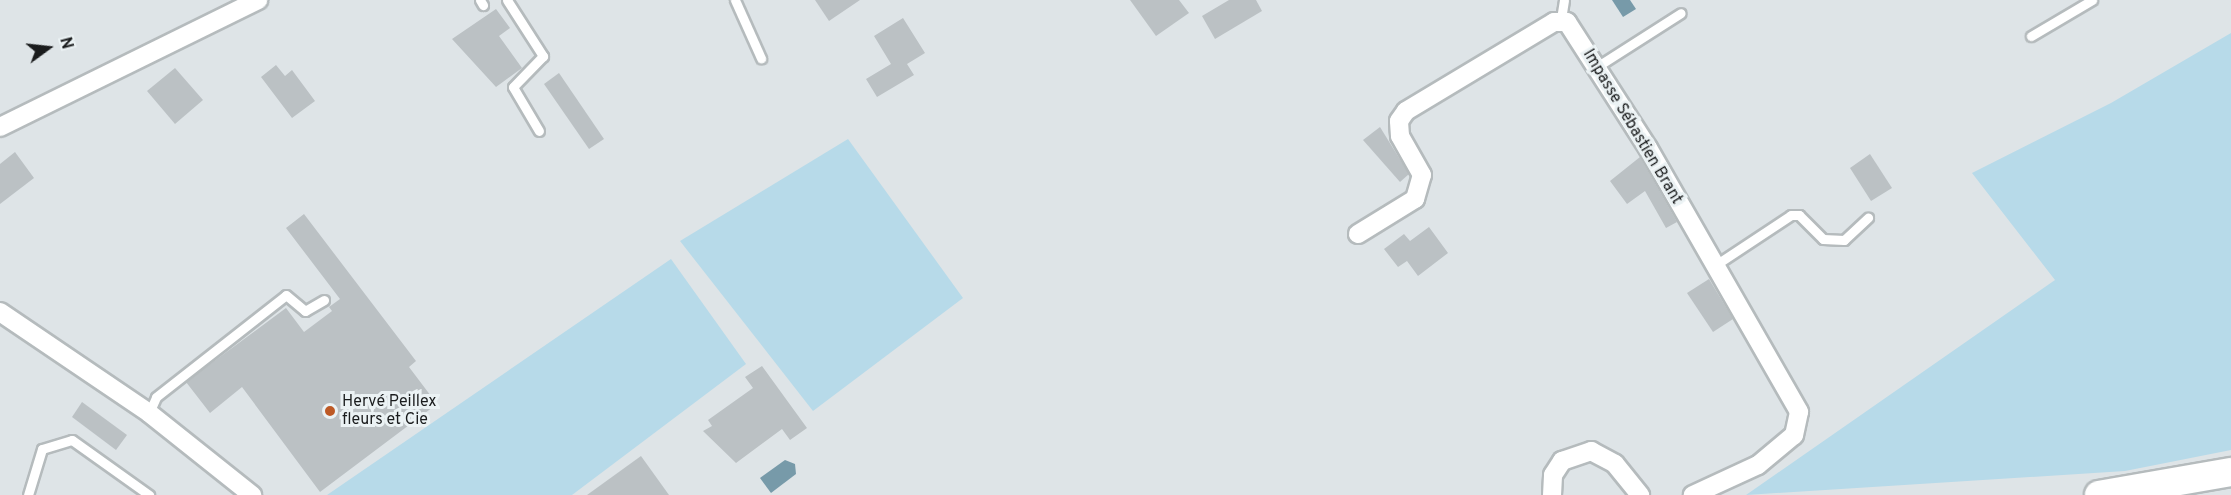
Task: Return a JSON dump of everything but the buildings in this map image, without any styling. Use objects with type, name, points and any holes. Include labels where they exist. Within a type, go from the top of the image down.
[{"type":"main road","points":[[2099,495],[2231,472]]},
{"type":"street","points":[[0,127],[251,1]]},
{"type":"street","name":"Impasse Sébastien Brant","points":[[1561,19],[1598,66],[1712,267],[1796,400],[1799,425],[1758,465],[1693,495]]},
{"type":"street","points":[[1358,234],[1415,199],[1422,175],[1400,136],[1399,121],[1406,111],[1561,19]]},
{"type":"street","points":[[0,312],[148,413],[252,495]]},
{"type":"street","points":[[1552,495],[1553,475],[1562,461],[1591,451],[1615,464],[1640,495]]},
{"type":"lane","points":[[507,0],[543,56],[513,87],[539,132]]},
{"type":"lane","points":[[735,0],[761,58]]},
{"type":"lane","points":[[1561,19],[1564,0]]},
{"type":"lane","points":[[2031,36],[2092,0]]},
{"type":"lane","points":[[1598,66],[1681,13]]},
{"type":"lane","points":[[1712,267],[1791,215],[1800,215],[1823,239],[1844,240],[1868,218]]},
{"type":"lane","points":[[148,413],[156,397],[286,295],[305,311],[324,300]]},
{"type":"lane","points":[[28,495],[42,449],[72,440],[149,495]]},
{"type":"shaded area","points":[[1612,0],[1630,0],[1636,9],[1623,17]]},
{"type":"shaded area","points":[[2231,33],[2231,450],[2125,471],[1746,495],[2055,280],[1972,173],[2111,103]]},
{"type":"shaded area","points":[[848,139],[963,298],[813,411],[680,241]]},
{"type":"shaded area","points":[[671,259],[746,364],[572,495],[327,495]]},
{"type":"shaded area","points":[[785,460],[795,464],[796,474],[771,493],[760,478]]},
{"type":"place","name":"Hervé Peillex fleurs et Cie","points":[[330,411]]}]
